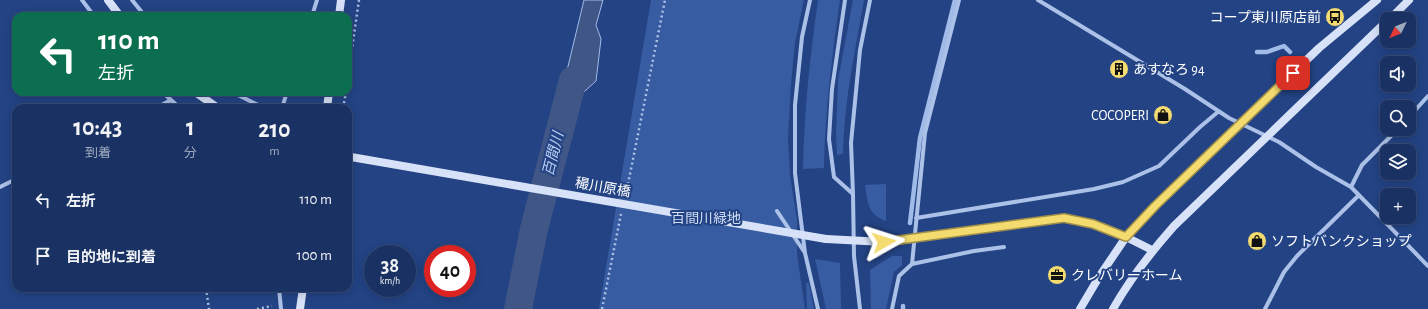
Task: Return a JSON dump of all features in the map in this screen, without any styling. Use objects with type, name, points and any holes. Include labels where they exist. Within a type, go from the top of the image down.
[{"type":"street","points":[[82,0],[91,12]]},
{"type":"street","points":[[108,0],[117,12]]},
{"type":"street","points":[[132,0],[142,12]]},
{"type":"street","points":[[313,12],[317,0]]},
{"type":"street","points":[[340,12],[341,0]]},
{"type":"street","points":[[810,0],[802,37],[795,105],[795,173],[805,253],[818,309]]},
{"type":"street","points":[[845,0],[832,89],[829,139],[834,177],[853,194]]},
{"type":"street","points":[[860,309],[853,242],[851,144],[860,50],[870,0]]},
{"type":"street","points":[[912,264],[925,133],[959,0]]},
{"type":"street","points":[[1038,0],[1186,89],[1240,124],[1279,142],[1316,167],[1351,187],[1358,196],[1428,266]]},
{"type":"street","points":[[1080,309],[1099,277],[1126,237],[1155,206],[1319,48],[1377,0]]},
{"type":"street","points":[[1397,12],[1409,0]]},
{"type":"street","points":[[1113,309],[1122,292],[1152,250],[1182,218],[1380,29]]},
{"type":"street","points":[[166,96],[176,104]]},
{"type":"street","points":[[201,96],[212,104]]},
{"type":"street","points":[[240,96],[256,104]]},
{"type":"street","points":[[1416,109],[1428,96]]},
{"type":"street","points":[[164,104],[171,100]]},
{"type":"street","points":[[916,218],[1094,189],[1124,182],[1159,166],[1219,111]]},
{"type":"street","points":[[1351,187],[1362,165],[1391,136]]},
{"type":"street","name":"穝川原橋","points":[[352,157],[826,239],[853,242],[898,241],[1064,218],[1093,224],[1126,237],[1152,250]]},
{"type":"street","points":[[0,187],[12,181]]},
{"type":"street","points":[[1264,309],[1284,272],[1296,256],[1358,196]]},
{"type":"street","points":[[777,211],[805,253]]},
{"type":"street","points":[[892,309],[899,276],[912,264],[974,250],[1004,247]]},
{"type":"street","points":[[279,292],[280,307]]},
{"type":"street","points":[[300,309],[302,292]]},
{"type":"path","points":[[352,48],[359,0]]},
{"type":"path","points":[[624,202],[665,0]]},
{"type":"path","points":[[602,309],[622,209]]},
{"type":"path","points":[[207,292],[209,309]]},
{"type":"path","points":[[257,309],[280,307]]},
{"type":"green space","name":"百間川緑地","points":[[651,0],[804,0],[795,43],[788,138],[790,175],[797,220],[797,254],[805,309],[599,309]]},
{"type":"green space","points":[[818,0],[840,0],[829,84],[824,168],[803,169],[808,84]]},
{"type":"green space","points":[[853,0],[864,0],[845,115],[843,154],[837,155],[836,135],[838,80]]},
{"type":"green space","points":[[886,184],[886,221],[875,215],[872,211],[868,202],[865,185]]},
{"type":"green space","points":[[892,256],[902,256],[902,265],[894,272],[886,309],[871,309],[870,270]]},
{"type":"green space","points":[[815,259],[840,263],[841,309],[826,309]]},
{"type":"green space","points":[[806,283],[809,283],[814,309],[807,309]]},
{"type":"shaded area","points":[[584,0],[603,0],[596,25],[601,39],[596,81],[575,100],[568,120],[557,112]]},
{"type":"waterway","points":[[910,223],[920,138],[955,0]]},
{"type":"waterway","points":[[1257,52],[1267,52],[1284,46],[1290,52]]},
{"type":"waterway","name":"百間川","points":[[518,309],[534,229],[573,80]]},
{"type":"place","name":"コープ東川原店前","points":[[1335,17]]},
{"type":"place","name":"あすなろ 94","points":[[1119,69]]},
{"type":"place","name":"COCOPERI","points":[[1163,115]]},
{"type":"place","name":"ソフトバンクショップ","points":[[1257,241]]},
{"type":"place","name":"クレバリーホーム","points":[[1057,275]]},
{"type":"route","points":[[884,242],[1064,218],[1093,224],[1126,237],[1163,198],[1293,73]]}]
